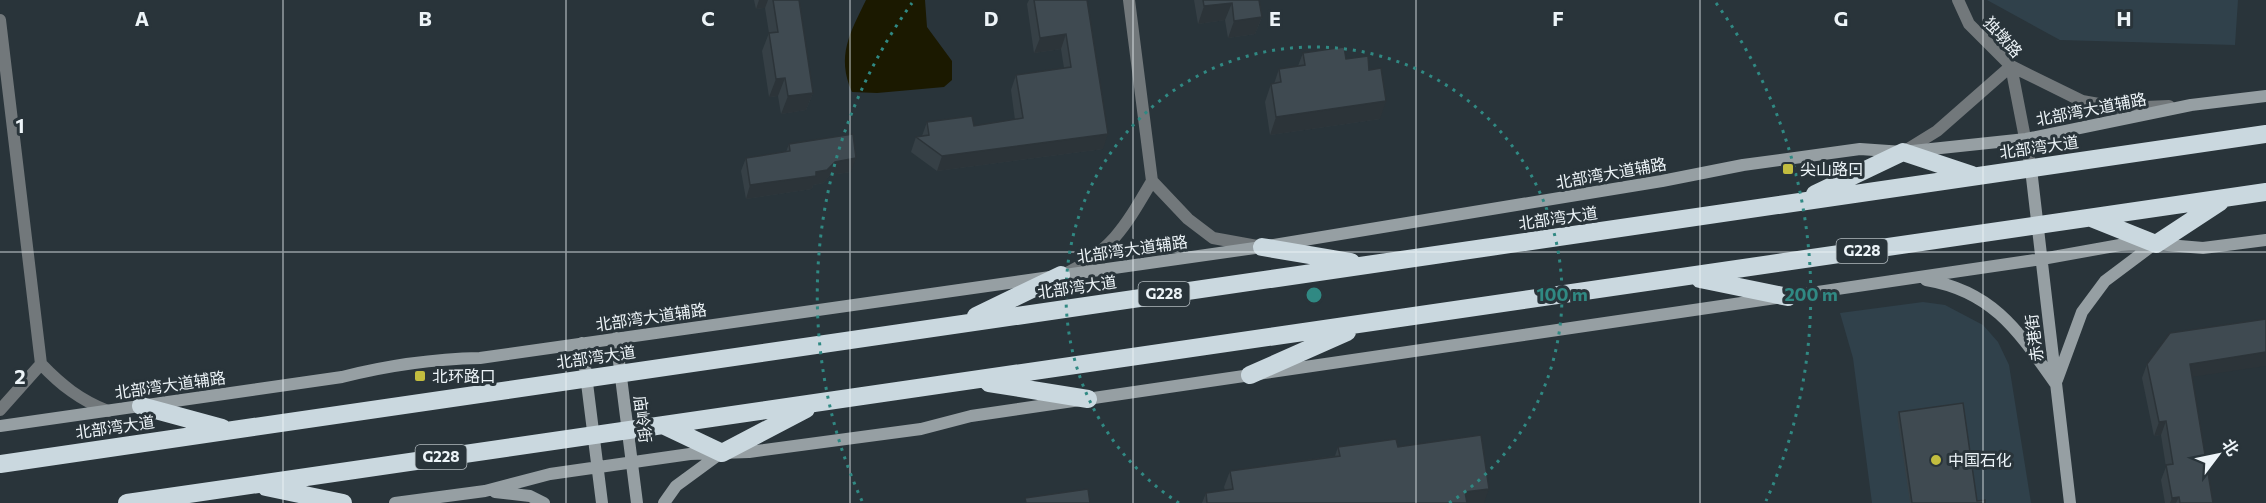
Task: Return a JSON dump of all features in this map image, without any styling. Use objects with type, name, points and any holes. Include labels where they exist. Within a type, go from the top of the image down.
[{"type":"highway","name":"北部湾大道","points":[[0,464],[2266,134]]},
{"type":"highway","points":[[1800,202],[1903,152],[1977,176]]},
{"type":"highway","name":"G228","points":[[127,503],[2266,192]]},
{"type":"highway","points":[[2089,218],[2156,244],[2227,198]]},
{"type":"highway","points":[[1262,247],[1368,265]]},
{"type":"highway","points":[[961,324],[1061,275]]},
{"type":"highway","points":[[1687,276],[1788,297]]},
{"type":"highway","points":[[1250,375],[1368,322]]},
{"type":"highway","points":[[972,380],[1088,399]]},
{"type":"highway","points":[[663,425],[722,453],[820,402]]},
{"type":"highway","points":[[141,406],[230,430]]},
{"type":"highway","points":[[214,503],[254,484],[343,503]]},
{"type":"main road","name":"北部湾大道辅路","points":[[0,426],[342,377],[383,366],[429,359],[480,357],[1262,247],[1662,181],[1743,165],[1860,148],[1903,152],[2026,139],[2191,105],[2266,96]]},
{"type":"main road","name":"赤港街","points":[[2031,168],[2070,503]]},
{"type":"main road","points":[[395,503],[485,491],[550,474],[690,454],[749,452],[921,429],[971,416],[1788,297],[2120,245],[2156,244],[2203,248],[2266,240]]},
{"type":"main road","points":[[2056,384],[2082,312],[2105,281],[2156,244]]},
{"type":"main road","points":[[1912,278],[1952,284],[1982,299],[2019,332],[2056,384]]},
{"type":"main road","name":"庙岭街","points":[[616,338],[638,503]]},
{"type":"main road","points":[[582,343],[602,503]]},
{"type":"main road","points":[[664,503],[676,486],[722,453]]},
{"type":"main road","points":[[485,491],[530,496],[544,503]]},
{"type":"street","points":[[1129,0],[1152,181],[1188,219],[1213,238],[1262,247]]},
{"type":"street","name":"独墩路","points":[[1958,0],[1969,24],[2011,66],[2031,168]]},
{"type":"street","points":[[0,20],[41,363],[61,385],[84,401],[108,411]]},
{"type":"street","points":[[1903,152],[1937,131],[2011,66],[2082,101],[2121,108],[2191,105]]},
{"type":"street","points":[[1061,275],[1093,260],[1125,226],[1152,181]]},
{"type":"street","points":[[0,410],[41,363]]},
{"type":"shaded area","points":[[866,0],[925,0],[927,27],[952,61],[952,80],[944,87],[877,93],[852,92],[847,79],[845,56],[850,34]]},
{"type":"shaded area","points":[[1987,0],[2238,0],[2235,45],[2060,40]]},
{"type":"shaded area","points":[[1923,302],[1945,305],[1983,325],[1998,342],[2009,365],[2031,503],[1872,503],[1853,358],[1840,313]]},
{"type":"building","points":[[773,0],[799,0],[813,93],[788,96],[785,78],[776,79],[769,33],[778,32]]},
{"type":"building","points":[[1034,0],[1087,0],[1108,134],[942,156],[916,137],[929,135],[927,122],[972,116],[974,126],[1023,118],[1016,75],[1071,67],[1066,34],[1040,38]]},
{"type":"building","points":[[1203,0],[1259,0],[1262,17],[1234,21],[1232,3],[1204,6]]},
{"type":"building","points":[[1344,47],[1346,59],[1368,56],[1369,70],[1381,68],[1386,101],[1276,117],[1271,84],[1281,82],[1279,69],[1305,65],[1303,53]]},
{"type":"building","points":[[853,134],[856,158],[835,162],[827,170],[816,172],[816,176],[750,185],[746,158],[790,151],[789,144]]},
{"type":"building","points":[[2266,319],[2266,352],[2190,364],[2213,503],[2180,503],[2179,497],[2172,498],[2166,465],[2173,464],[2166,421],[2159,422],[2147,364],[2170,333]]},
{"type":"building","name":"中国石化","points":[[1963,403],[1977,501],[1985,500],[1985,503],[1912,503],[1899,412]]},
{"type":"building","points":[[1481,435],[1489,489],[1465,492],[1467,503],[1207,503],[1206,493],[1233,489],[1230,471],[1340,456],[1338,447],[1396,439],[1398,447]]},
{"type":"building","points":[[1088,489],[1090,503],[1026,503],[1025,498]]},
{"type":"place","name":"尖山路口","points":[[1788,169]]},
{"type":"place","name":"北环路口","points":[[420,376]]},
{"type":"place","name":"中国石化","points":[[1936,460]]}]
